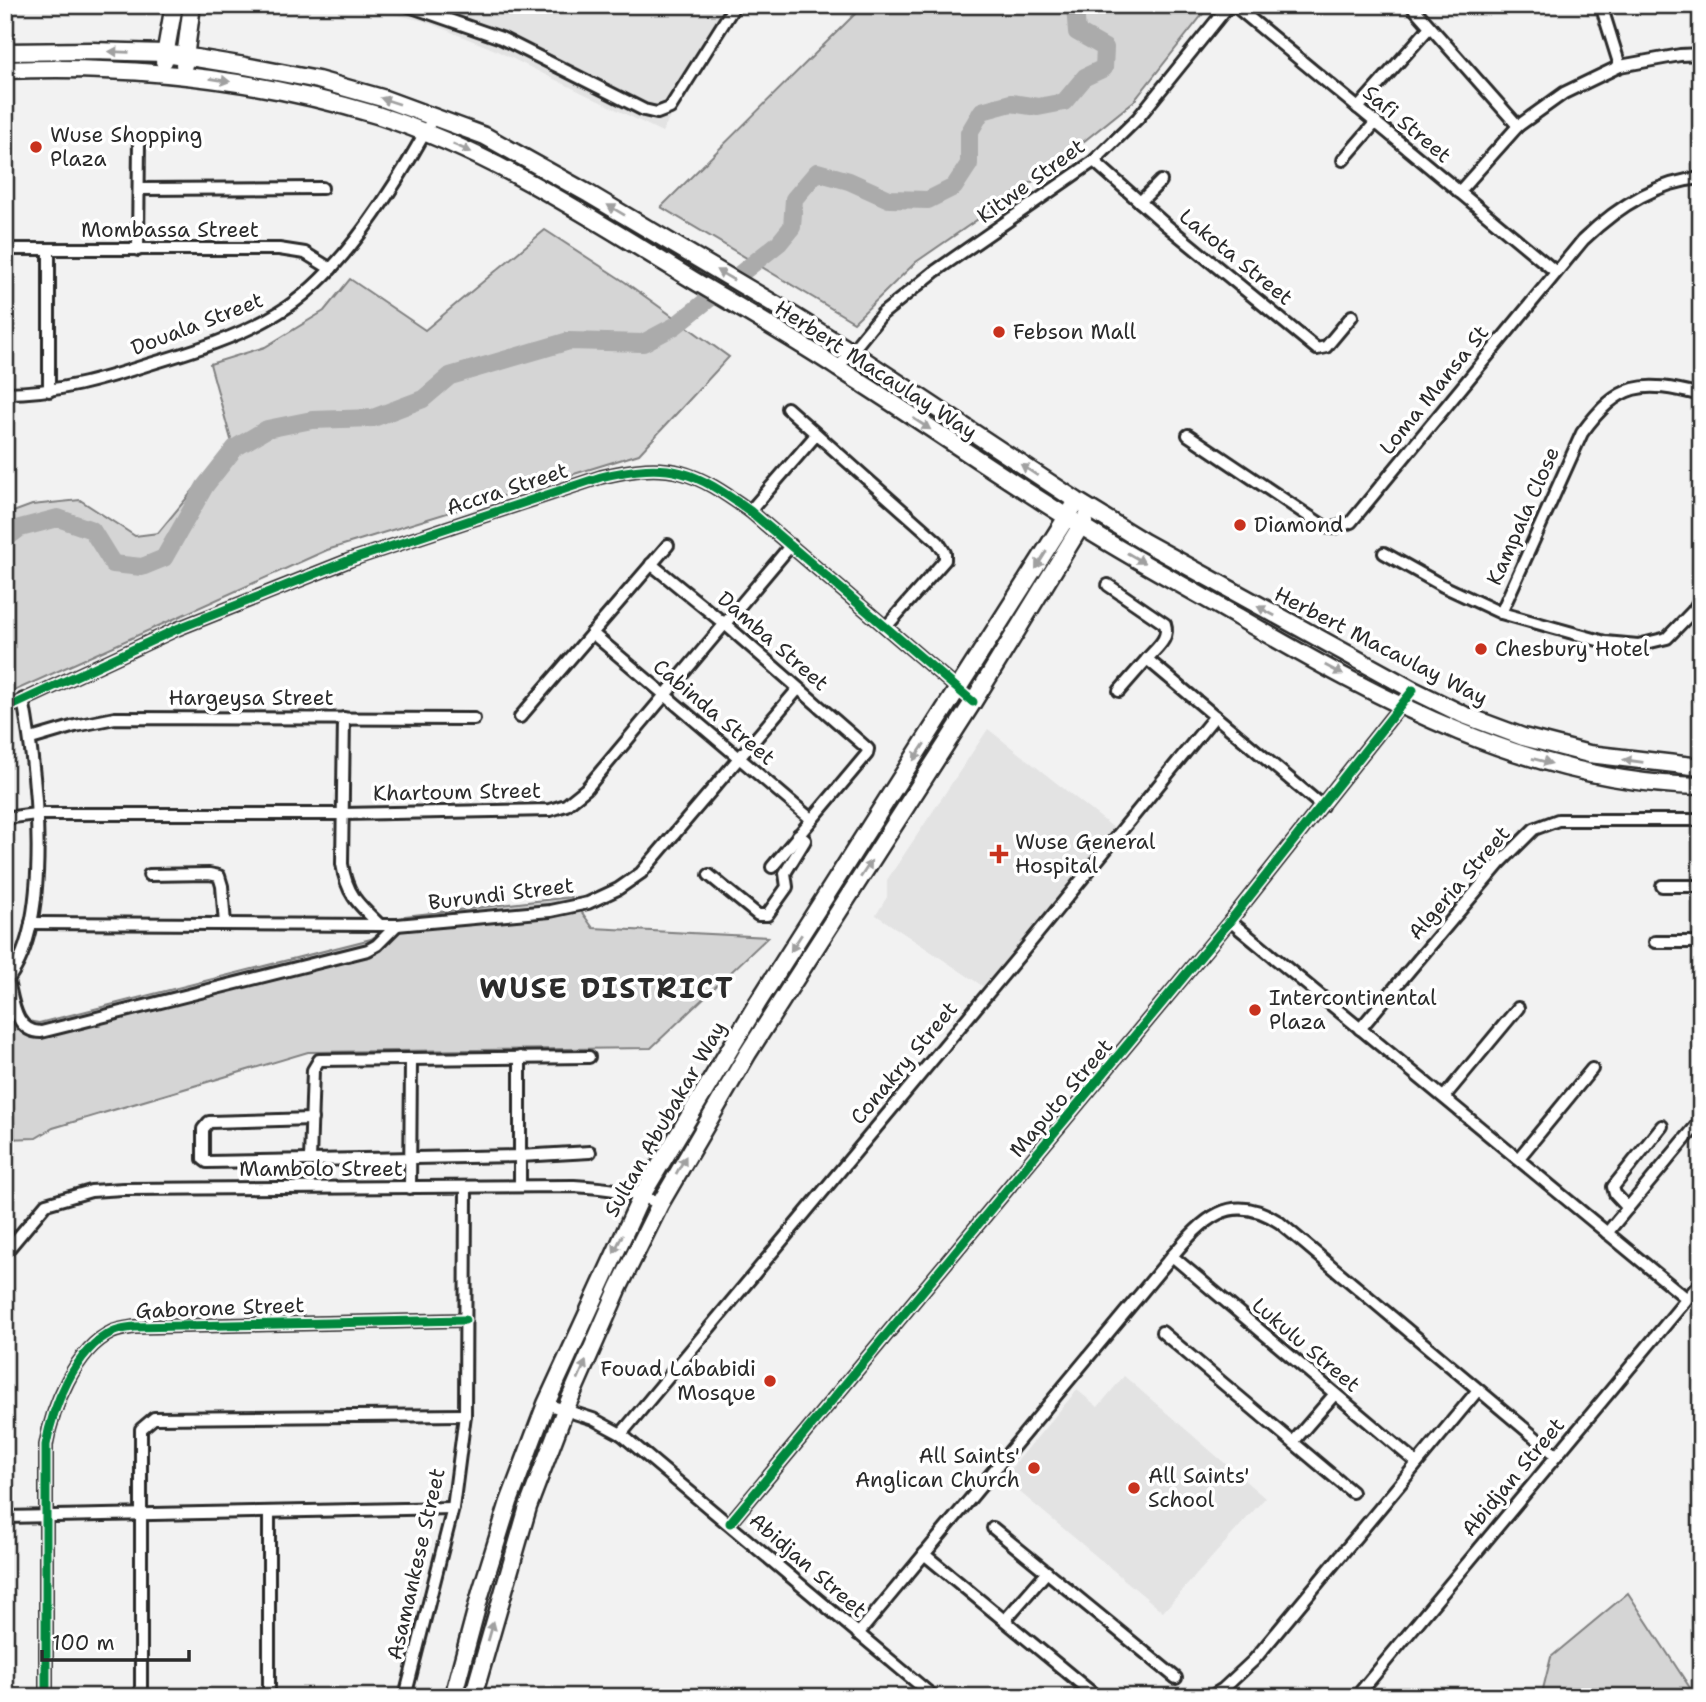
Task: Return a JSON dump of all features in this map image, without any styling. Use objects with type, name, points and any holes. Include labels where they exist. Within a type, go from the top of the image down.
[{"type":"main road","points":[[162,72],[174,5]]},
{"type":"main road","points":[[182,74],[192,5]]},
{"type":"main road","name":"Herbert Macaulay Way","points":[[5,52],[165,53],[318,80],[434,116],[508,148],[776,305],[1083,506],[1284,621],[1413,690],[1464,715],[1523,737],[1590,754],[1701,767]]},
{"type":"main road","name":"Herbert Macaulay Way","points":[[5,70],[92,68],[182,74],[316,99],[425,132],[529,181],[838,368],[1074,522],[1401,707],[1457,732],[1517,754],[1584,772],[1648,782],[1701,786]]},
{"type":"main road","name":"Sultan Abubakar Way","points":[[472,1697],[528,1507],[565,1410],[619,1287],[660,1204],[748,1053],[973,702],[1083,506]]},
{"type":"main road","name":"Sultan Abubakar Way","points":[[453,1697],[509,1502],[546,1404],[601,1279],[642,1195],[750,1015],[959,690],[1074,522]]},
{"type":"street","points":[[406,5],[501,38],[644,110],[657,113],[670,108],[736,5]]},
{"type":"street","name":"Kitwe Street","points":[[838,368],[882,314],[934,272],[1094,160],[1138,118],[1229,5]]},
{"type":"street","name":"Safi Street","points":[[1234,5],[1556,272]]},
{"type":"street","points":[[1411,5],[1518,126]]},
{"type":"street","points":[[1601,5],[1620,66]]},
{"type":"street","points":[[1358,108],[1429,27]]},
{"type":"street","points":[[1459,192],[1518,126],[1564,93],[1620,66],[1701,54]]},
{"type":"street","name":"Douala Street","points":[[5,393],[49,391],[95,382],[171,358],[257,325],[302,297],[331,269],[391,187],[434,116]]},
{"type":"street","points":[[1343,160],[1376,122]]},
{"type":"street","points":[[138,250],[139,139]]},
{"type":"street","name":"Lakota Street","points":[[1094,160],[1140,202],[1317,349],[1326,347],[1352,316]]},
{"type":"street","name":"Loma Mansa St","points":[[1188,435],[1325,527],[1342,526],[1351,522],[1583,240],[1603,221],[1632,201],[1665,185],[1701,178]]},
{"type":"street","points":[[1140,202],[1161,181]]},
{"type":"street","points":[[139,189],[322,188]]},
{"type":"street","name":"Mombassa Street","points":[[5,249],[279,248],[305,253],[331,269]]},
{"type":"street","points":[[49,250],[49,391]]},
{"type":"street","name":"Kampala Close","points":[[1701,394],[1672,387],[1642,386],[1617,394],[1597,412],[1583,433],[1500,613],[1605,642],[1638,645],[1667,638],[1675,632],[1701,598]]},
{"type":"street","points":[[787,408],[938,542],[945,553],[945,560],[887,627]]},
{"type":"street","points":[[751,511],[816,435]]},
{"type":"street","name":"Accra Street","points":[[5,709],[177,629],[350,559],[601,477],[628,471],[658,469],[688,474],[712,484],[751,511],[973,702]]},
{"type":"street","points":[[520,717],[668,545]]},
{"type":"street","name":"Khartoum Street","points":[[5,818],[36,814],[342,814],[550,810],[565,805],[586,789],[791,545]]},
{"type":"street","points":[[1384,553],[1443,586],[1500,613]]},
{"type":"street","name":"Damba Street","points":[[651,564],[726,625],[868,749],[867,754],[811,820]]},
{"type":"street","points":[[1108,584],[1165,624],[1167,634],[1119,691]]},
{"type":"street","name":"Cabinda Street","points":[[592,633],[811,820]]},
{"type":"street","points":[[1147,659],[1322,806]]},
{"type":"street","name":"Burundi Street","points":[[31,923],[397,925],[550,911],[588,902],[618,889],[641,873],[798,690]]},
{"type":"street","name":"Maputo Street","points":[[730,1523],[1230,921],[1413,690]]},
{"type":"street","points":[[23,699],[31,739],[36,814],[36,884],[31,923],[23,953],[6,982],[21,1024],[33,1032],[368,950],[397,925]]},
{"type":"street","name":"Conakry Street","points":[[621,1434],[1045,925],[1215,716]]},
{"type":"street","name":"Hargeysa Street","points":[[31,739],[115,718],[474,719]]},
{"type":"street","points":[[344,718],[342,864],[346,885],[356,902],[380,925]]},
{"type":"street","points":[[772,867],[811,820]]},
{"type":"street","name":"Algeria Street","points":[[1360,1029],[1499,864],[1534,829],[1558,820],[1701,820]]},
{"type":"street","points":[[709,875],[758,915],[767,915],[787,887],[785,873],[805,840],[798,835]]},
{"type":"street","points":[[149,875],[219,876],[225,924]]},
{"type":"street","points":[[1662,886],[1701,887]]},
{"type":"street","points":[[1230,921],[1686,1298]]},
{"type":"street","points":[[1655,942],[1701,942]]},
{"type":"street","points":[[1444,1097],[1518,1008]]},
{"type":"street","points":[[310,1160],[313,1070],[318,1060],[589,1057]]},
{"type":"street","points":[[520,1058],[520,1186]]},
{"type":"street","points":[[410,1188],[411,1060]]},
{"type":"street","points":[[1518,1159],[1592,1069]]},
{"type":"street","points":[[312,1119],[209,1122],[203,1129],[202,1156],[207,1162],[520,1156],[590,1152]]},
{"type":"street","points":[[1608,1233],[1701,1120]]},
{"type":"street","points":[[1628,1208],[1615,1194],[1613,1187],[1662,1126]]},
{"type":"street","name":"Mambolo Street","points":[[5,1253],[46,1204],[90,1192],[124,1189],[520,1186],[608,1188],[642,1195],[660,1204]]},
{"type":"street","name":"Asamankese Street","points":[[405,1697],[453,1508],[465,1415],[466,1187]]},
{"type":"street","points":[[858,1634],[1198,1225],[1217,1213],[1239,1209],[1266,1213],[1279,1222],[1556,1455]]},
{"type":"street","name":"Lukulu Street","points":[[1172,1256],[1417,1463]]},
{"type":"street","name":"Abidjan Street","points":[[1356,1697],[1701,1282]]},
{"type":"street","name":"Gaborone Street","points":[[46,1697],[46,1445],[50,1421],[62,1392],[94,1344],[112,1332],[134,1327],[465,1320]]},
{"type":"street","points":[[1162,1332],[1352,1492]]},
{"type":"street","points":[[1210,1697],[1223,1689],[1254,1660],[1478,1390]]},
{"type":"street","points":[[1294,1441],[1334,1395]]},
{"type":"street","name":"Abidjan Street","points":[[546,1404],[593,1419],[621,1434],[934,1697]]},
{"type":"street","points":[[141,1697],[141,1429],[154,1418],[465,1415]]},
{"type":"street","points":[[5,1517],[453,1508]]},
{"type":"street","points":[[269,1512],[269,1697]]},
{"type":"street","points":[[993,1528],[1176,1678]]},
{"type":"street","points":[[925,1554],[1097,1697]]},
{"type":"street","points":[[1005,1620],[1047,1572]]},
{"type":"shaded area","points":[[354,5],[731,5],[662,132],[493,49],[424,21]]},
{"type":"shaded area","points":[[864,5],[1210,5],[1134,101],[1042,175],[916,262],[854,322],[661,207]]},
{"type":"shaded area","points":[[545,230],[625,282],[729,357],[639,454],[327,550],[5,695],[5,515],[32,505],[80,500],[135,536],[158,533],[232,443],[210,364],[265,347],[324,311],[350,279],[425,330]]},
{"type":"shaded area","name":"Wuse General Hospital","points":[[988,729],[1115,829],[984,987],[876,915],[887,897],[887,880]]},
{"type":"shaded area","points":[[571,897],[593,928],[768,937],[651,1048],[308,1052],[53,1128],[36,1138],[5,1139],[5,1017],[39,1023],[371,939],[405,916]]},
{"type":"shaded area","name":"All Saints' School","points":[[1124,1376],[1265,1498],[1163,1612],[1003,1478],[1077,1390],[1098,1407]]},
{"type":"shaded area","points":[[1628,1593],[1696,1697],[1541,1697],[1551,1657]]},
{"type":"waterway","points":[[5,539],[20,528],[58,518],[92,530],[113,564],[142,567],[164,558],[205,486],[235,448],[267,429],[312,420],[373,418],[423,399],[450,376],[569,341],[643,343],[675,326],[779,243],[792,227],[794,199],[817,172],[849,181],[889,199],[928,200],[954,187],[969,164],[969,133],[982,111],[1011,103],[1038,107],[1064,102],[1085,77],[1104,68],[1105,48],[1077,32],[1075,5]]},
{"type":"cycle path","points":[[5,709],[177,629],[350,560],[601,477],[646,470],[664,470],[697,478],[750,511],[973,702]]},
{"type":"cycle path","points":[[730,1523],[1230,921],[1413,690]]},
{"type":"cycle path","points":[[46,1697],[46,1445],[67,1381],[76,1366],[99,1340],[114,1331],[134,1327],[465,1320]]},
{"type":"place","name":"Wuse Shopping Plaza","points":[[36,147]]},
{"type":"place","name":"Febson Mall","points":[[999,332]]},
{"type":"place","name":"Diamond","points":[[1240,525]]},
{"type":"place","name":"Chesbury Hotel","points":[[1481,649]]},
{"type":"place","name":"Wuse General Hospital","points":[[999,854]]},
{"type":"place","name":"Intercontinental Plaza","points":[[1255,1010]]},
{"type":"place","name":"Fouad Lababidi Mosque","points":[[770,1381]]},
{"type":"place","name":"All Saints' Anglican Church","points":[[1034,1468]]},
{"type":"place","name":"All Saints' School","points":[[1134,1488]]},
{"type":"district","name":"WUSE DISTRICT","points":[[607,988]]}]
